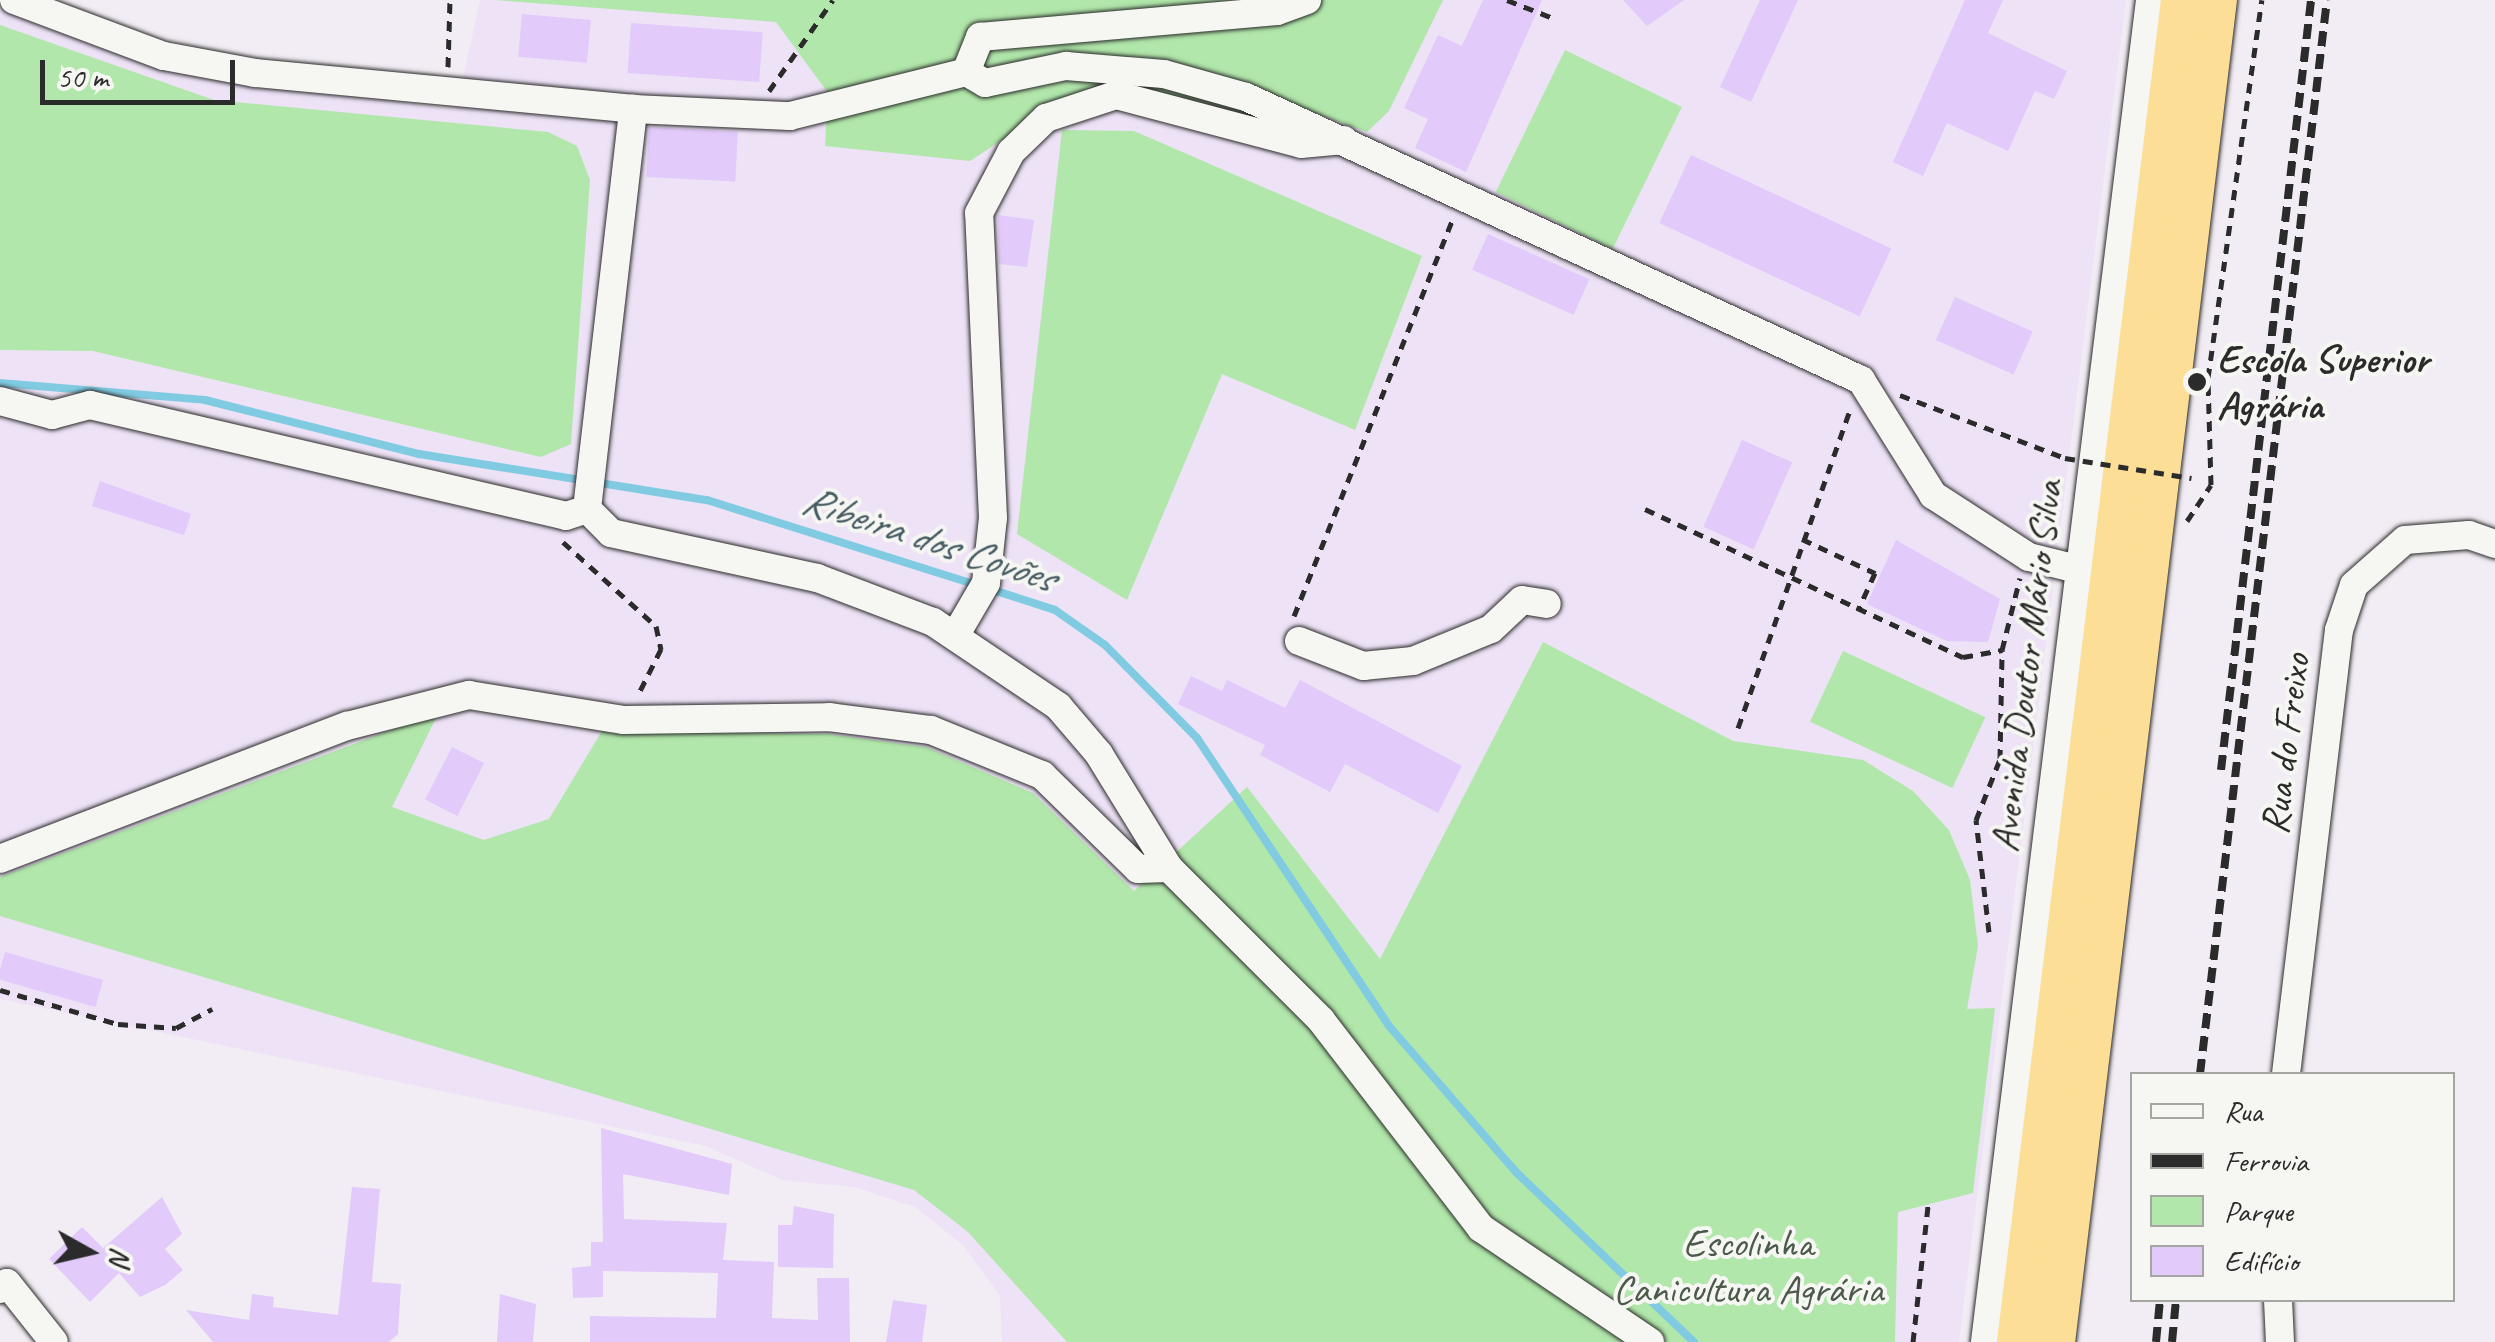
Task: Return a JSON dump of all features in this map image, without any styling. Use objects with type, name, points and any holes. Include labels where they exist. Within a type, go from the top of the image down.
[{"type":"highway","points":[[2016,1342],[2181,0]]},
{"type":"highway","points":[[2055,1342],[2218,0]]},
{"type":"street","points":[[14,0],[164,56],[633,109],[790,116],[966,72],[985,83],[1066,66],[1164,74],[1345,140],[1861,380],[1933,495],[2023,553],[2077,569]]},
{"type":"street","points":[[966,72],[980,37],[1277,11],[1307,0]]},
{"type":"street","name":"Avenida Doutor Mário Silva","points":[[1985,1342],[2077,569],[2150,0]]},
{"type":"street","points":[[962,625],[986,583],[993,518],[979,213],[1011,152],[1046,118],[1116,96],[1301,144],[1345,140]]},
{"type":"street","points":[[587,509],[633,109]]},
{"type":"street","points":[[0,401],[52,414],[90,406],[566,516],[587,509]]},
{"type":"street","points":[[587,509],[611,532],[817,578],[962,625],[1058,706],[1099,754],[1169,868],[1321,1020],[1480,1228],[1650,1342]]},
{"type":"street","name":"Rua do Freixo","points":[[2286,1072],[2339,630],[2354,585],[2406,540],[2436,534],[2495,544]]},
{"type":"street","points":[[1300,642],[1363,666],[1412,661],[1491,628],[1522,600],[1547,604]]},
{"type":"street","points":[[0,859],[347,726],[469,695],[624,720],[830,718],[931,730],[1042,774],[1138,869],[1169,868]]},
{"type":"street","points":[[4,1286],[54,1342]]},
{"type":"street","points":[[2278,1302],[2280,1342]]},
{"type":"path","points":[[447,90],[450,0]]},
{"type":"path","points":[[766,100],[833,0]]},
{"type":"path","points":[[1507,0],[1552,18]]},
{"type":"path","points":[[1300,642],[1290,624],[1447,224],[1470,196]]},
{"type":"path","points":[[1738,728],[1788,577],[1861,380],[2065,458],[2191,478]]},
{"type":"path","points":[[537,508],[656,626],[661,649],[624,720]]},
{"type":"path","points":[[1645,510],[1963,656],[2002,650]]},
{"type":"path","points":[[1802,539],[1875,573],[1858,610]]},
{"type":"path","points":[[1989,932],[1976,820],[2000,759],[2002,650],[2023,553]]},
{"type":"path","points":[[0,990],[118,1024],[176,1028],[212,1010]]},
{"type":"path","points":[[1913,1342],[1928,1206]]},
{"type":"shaded area","points":[[480,0],[2126,0],[1959,1342],[1002,1342],[1000,1296],[963,1245],[915,1207],[854,1187],[782,1180],[706,1146],[0,999],[0,8],[172,69],[456,110]]},
{"type":"green space","points":[[495,0],[1443,0],[1389,111],[1367,132],[1312,112],[1284,133],[1155,95],[1043,113],[970,161],[825,146],[828,93],[776,22]]},
{"type":"green space","points":[[0,25],[214,100],[548,132],[577,146],[590,180],[571,444],[541,457],[93,351],[0,350]]},
{"type":"green space","points":[[1565,50],[1682,107],[1613,249],[1496,192]]},
{"type":"green space","points":[[1062,130],[1134,131],[1422,256],[1355,430],[1222,374],[1127,600],[1017,534]]},
{"type":"green space","name":"Escolinha Canicultura Agrária","points":[[1543,642],[1733,741],[1863,760],[1913,791],[1949,830],[1970,880],[1978,946],[1967,1009],[1995,1008],[1973,1193],[1898,1212],[1895,1342],[1067,1342],[968,1232],[914,1190],[0,916],[0,877],[439,712],[392,807],[484,840],[549,819],[602,731],[827,734],[926,747],[1033,793],[1134,891],[1247,787],[1380,959]]},
{"type":"green space","points":[[1843,651],[1985,717],[1952,788],[1810,722]]},
{"type":"building","points":[[1483,0],[1542,0],[1466,172],[1415,148],[1428,119],[1404,108],[1438,35],[1462,46]]},
{"type":"building","points":[[1623,0],[1684,0],[1647,26]]},
{"type":"building","points":[[1760,0],[1798,0],[1751,102],[1720,87]]},
{"type":"building","points":[[1965,0],[2003,0],[1988,33],[2067,71],[2054,99],[2035,91],[2008,151],[1947,123],[1923,176],[1893,162]]},
{"type":"building","points":[[522,14],[591,20],[587,63],[518,57]]},
{"type":"building","points":[[631,23],[763,32],[759,82],[628,73]]},
{"type":"building","points":[[649,127],[738,132],[735,182],[646,177]]},
{"type":"building","points":[[1691,155],[1891,248],[1860,316],[1659,223]]},
{"type":"building","points":[[998,215],[1034,220],[1027,267],[999,264]]},
{"type":"building","points":[[1488,234],[1589,279],[1574,315],[1472,270]]},
{"type":"building","points":[[1955,297],[2033,332],[2014,375],[1936,340]]},
{"type":"building","points":[[1742,440],[1792,462],[1754,549],[1703,527]]},
{"type":"building","points":[[100,481],[191,514],[184,535],[92,506]]},
{"type":"building","points":[[1896,540],[2000,599],[1988,642],[1947,641],[1867,604]]},
{"type":"building","points":[[1191,676],[1222,691],[1227,680],[1285,708],[1300,680],[1462,766],[1438,813],[1345,764],[1330,792],[1260,755],[1265,745],[1178,704]]},
{"type":"building","points":[[452,747],[484,763],[457,816],[425,800]]},
{"type":"building","points":[[5,952],[103,980],[95,1007],[0,980]]},
{"type":"building","points":[[601,1128],[732,1164],[729,1195],[623,1174],[624,1219],[727,1223],[723,1260],[774,1262],[772,1318],[818,1320],[817,1278],[849,1278],[850,1342],[590,1342],[590,1316],[716,1318],[718,1273],[603,1271],[603,1297],[573,1298],[572,1268],[591,1266],[591,1242],[603,1242]]},
{"type":"building","points":[[352,1187],[380,1189],[372,1282],[401,1284],[398,1334],[389,1342],[213,1342],[186,1310],[249,1320],[252,1294],[274,1297],[273,1307],[338,1315]]},
{"type":"building","points":[[162,1197],[182,1234],[165,1249],[183,1270],[165,1285],[140,1297],[119,1273],[90,1302],[49,1259],[82,1227],[103,1248]]},
{"type":"building","points":[[794,1206],[834,1214],[833,1268],[778,1267],[778,1225],[792,1225]]},
{"type":"building","points":[[500,1294],[536,1304],[533,1342],[497,1342]]},
{"type":"building","points":[[893,1300],[927,1305],[922,1342],[886,1342]]},
{"type":"waterway","name":"Ribeira dos Covões","points":[[0,383],[205,400],[419,454],[707,500],[976,585]]},
{"type":"waterway","name":"Ribeira dos Covões","points":[[990,589],[1055,610],[1105,645],[1197,738],[1389,1026],[1517,1173],[1694,1342]]},
{"type":"railway","points":[[2221,770],[2311,0]]},
{"type":"railway","points":[[2200,1072],[2327,0]]},
{"type":"railway","points":[[2156,1342],[2160,1302]]},
{"type":"railway","points":[[2172,1342],[2176,1302]]},
{"type":"place","name":"Escola Superior Agrária","points":[[2197,382]]}]
